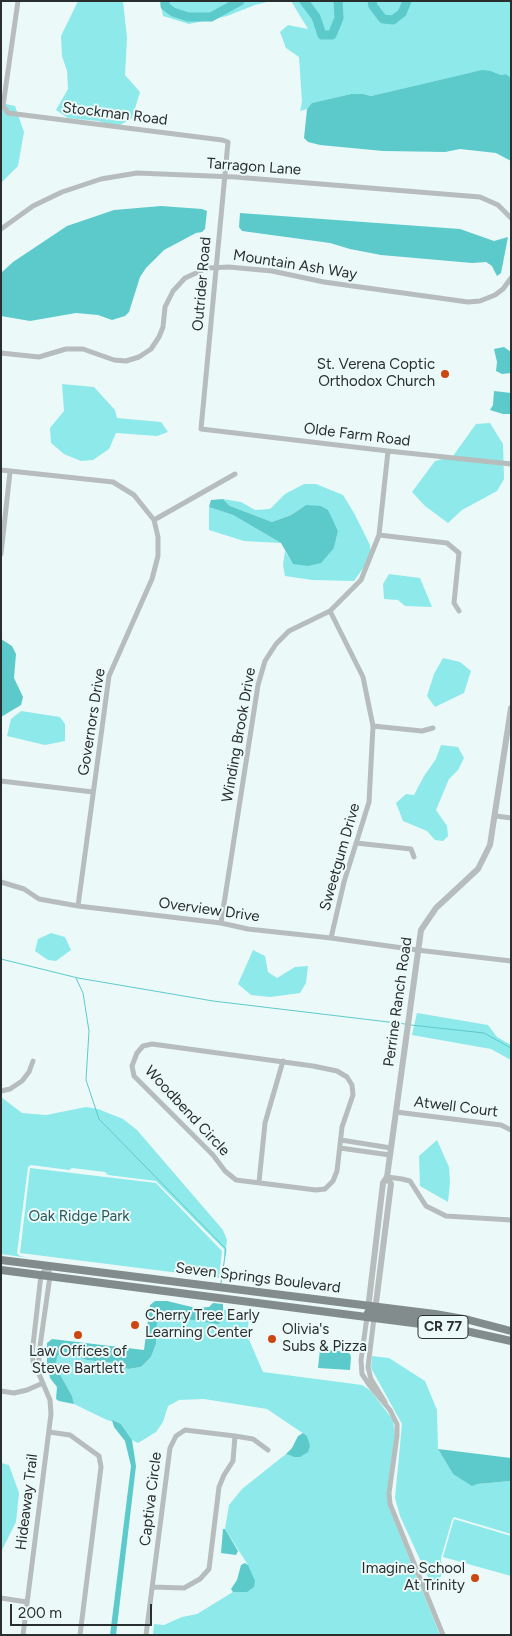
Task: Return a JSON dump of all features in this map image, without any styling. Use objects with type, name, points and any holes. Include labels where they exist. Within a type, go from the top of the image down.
[{"type":"main road","name":"Seven Springs Boulevard","points":[[1,1260],[251,1291],[371,1312],[511,1341]]},
{"type":"main road","name":"Seven Springs Boulevard","points":[[1,1270],[229,1299],[371,1312]]},
{"type":"main road","points":[[229,1299],[244,1296],[251,1291]]},
{"type":"main road","name":"CR 77","points":[[371,1312],[420,1318],[435,1314],[479,1322],[511,1331]]},
{"type":"street","name":"Stockman Road","points":[[18,1],[3,106],[8,113],[228,142]]},
{"type":"street","name":"Outrider Road","points":[[201,428],[228,142]]},
{"type":"street","name":"Tarragon Lane","points":[[1,229],[32,206],[62,192],[102,179],[137,173],[225,176],[480,197],[498,205],[511,218]]},
{"type":"street","name":"Mountain Ash Way","points":[[1,353],[38,357],[66,350],[83,349],[114,360],[126,361],[139,357],[151,349],[159,337],[163,327],[165,307],[173,291],[185,278],[198,271],[216,267],[272,271],[324,282],[468,302],[480,301],[495,295],[503,289],[511,278]]},
{"type":"street","name":"Olde Farm Road","points":[[201,428],[511,464]]},
{"type":"street","name":"Winding Brook Drive","points":[[221,924],[258,685],[265,661],[276,644],[289,631],[330,612],[362,580],[379,535],[388,451]]},
{"type":"street","points":[[1,470],[113,482],[134,495],[154,520],[235,474]]},
{"type":"street","points":[[1,554],[10,472]]},
{"type":"street","name":"Governors Drive","points":[[78,906],[108,676],[152,579],[158,556],[158,537],[154,520]]},
{"type":"street","points":[[379,535],[447,543],[459,553],[454,603],[458,611]]},
{"type":"street","name":"Sweetgum Drive","points":[[330,612],[363,677],[372,726],[369,802],[344,882],[331,938]]},
{"type":"street","name":"Perrine Ranch Road","points":[[443,1635],[390,1504],[389,1493],[398,1430],[394,1416],[367,1383],[362,1370],[371,1312],[383,1183],[387,1177],[391,1151],[421,930],[436,908],[478,869],[490,845],[496,816],[511,708]]},
{"type":"street","points":[[372,726],[422,730],[433,728]]},
{"type":"street","points":[[1,781],[93,792]]},
{"type":"street","points":[[496,816],[511,818]]},
{"type":"street","points":[[356,843],[411,849],[414,856]]},
{"type":"street","name":"Overview Drive","points":[[1,882],[24,889],[39,898],[78,906],[511,961]]},
{"type":"street","name":"Woodbend Circle","points":[[152,1044],[283,1061],[337,1071],[347,1077],[352,1085],[353,1095],[342,1126],[341,1140],[337,1171],[333,1181],[325,1189],[316,1190],[236,1180],[224,1171],[213,1155],[134,1076],[132,1066],[137,1053],[143,1046],[152,1044]]},
{"type":"street","points":[[1,1092],[10,1089],[22,1081],[29,1072],[33,1061]]},
{"type":"street","points":[[259,1182],[265,1123],[283,1061]]},
{"type":"street","name":"Atwell Court","points":[[396,1112],[500,1125],[511,1130]]},
{"type":"street","points":[[341,1140],[391,1151]]},
{"type":"street","points":[[340,1148],[391,1151]]},
{"type":"street","points":[[387,1177],[402,1178],[410,1182],[426,1206],[446,1216],[511,1220]]},
{"type":"street","name":"Hideaway Trail","points":[[23,1635],[51,1404],[39,1374],[34,1367],[32,1354],[48,1266]]},
{"type":"street","name":"Hideaway Trail","points":[[39,1374],[46,1276]]},
{"type":"street","points":[[1,1391],[14,1393],[43,1383]]},
{"type":"street","name":"Captiva Circle","points":[[146,1635],[170,1448],[176,1436],[185,1430],[235,1436],[254,1439],[268,1450]]},
{"type":"street","points":[[49,1432],[70,1435],[98,1456],[101,1467],[80,1635]]},
{"type":"street","points":[[152,1587],[184,1588],[200,1579],[209,1570],[219,1487],[233,1461],[235,1436]]},
{"type":"street","points":[[1,1598],[27,1602]]},
{"type":"green space","points":[[78,1],[123,1],[127,38],[125,75],[140,92],[132,118],[117,127],[98,121],[68,118],[56,110],[68,89],[67,71],[62,56],[61,36]]},
{"type":"green space","points":[[160,1],[271,1],[227,16],[189,24],[163,16]]},
{"type":"green space","points":[[291,1],[511,1],[511,78],[506,74],[501,75],[491,71],[470,73],[371,96],[351,94],[313,103],[307,109],[300,111],[302,102],[299,57],[286,48],[280,32],[288,25],[308,29]]},
{"type":"green space","points":[[1,103],[15,106],[24,132],[18,166],[1,183]]},
{"type":"green space","points":[[62,384],[94,387],[115,410],[117,418],[161,422],[168,432],[157,436],[116,433],[109,449],[93,460],[81,461],[64,454],[51,443],[50,428],[64,411]]},
{"type":"green space","points":[[490,423],[503,444],[504,479],[497,491],[462,510],[448,523],[425,506],[412,492],[435,461],[453,456],[476,424]]},
{"type":"green space","points":[[304,484],[316,484],[343,495],[354,513],[370,545],[371,557],[354,581],[312,580],[285,576],[283,565],[285,551],[293,564],[334,548],[338,531],[334,523],[306,505],[291,515],[272,522],[230,506],[223,499],[241,502],[255,510],[270,509],[285,494]]},
{"type":"green space","points":[[209,507],[233,515],[281,543],[244,541],[209,530]]},
{"type":"green space","points":[[389,574],[420,578],[432,607],[405,606],[398,600],[384,599],[383,584]]},
{"type":"green space","points":[[443,658],[460,662],[471,671],[464,693],[435,707],[427,696],[434,674]]},
{"type":"green space","points":[[21,711],[60,717],[65,724],[65,741],[45,745],[7,736],[11,719]]},
{"type":"green space","points":[[441,745],[458,747],[464,758],[458,770],[449,779],[436,810],[447,826],[448,836],[443,841],[435,840],[427,831],[403,821],[396,803],[406,794],[414,795],[436,759]]},
{"type":"green space","points":[[51,933],[65,937],[71,950],[56,961],[48,960],[35,951],[38,939]]},
{"type":"green space","points":[[253,950],[265,956],[268,972],[277,978],[295,967],[308,966],[306,983],[300,993],[270,997],[251,995],[238,984]]},
{"type":"green space","points":[[417,1013],[488,1025],[497,1037],[511,1045],[511,1060],[491,1049],[412,1035]]},
{"type":"green space","points":[[1,1097],[22,1113],[46,1115],[86,1107],[98,1109],[123,1119],[137,1130],[223,1230],[227,1240],[225,1257],[224,1249],[156,1181],[108,1175],[105,1172],[31,1165],[28,1167],[17,1253],[20,1256],[29,1258],[1,1254]]},
{"type":"green space","points":[[437,1140],[449,1167],[448,1202],[420,1186],[419,1156]]},
{"type":"green space","name":"Oak Ridge Park","points":[[30,1168],[156,1183],[222,1251],[219,1278],[20,1253]]},
{"type":"green space","points":[[224,1310],[250,1311],[247,1335],[263,1372],[362,1385],[371,1391],[393,1420],[395,1435],[388,1505],[440,1635],[153,1635],[154,1624],[164,1625],[182,1617],[197,1614],[233,1592],[247,1592],[248,1565],[225,1529],[229,1505],[242,1489],[286,1454],[294,1457],[308,1442],[307,1436],[267,1409],[204,1399],[179,1400],[168,1406],[163,1422],[156,1432],[138,1443],[132,1440],[121,1424],[107,1420],[74,1404],[72,1396],[56,1367],[57,1357],[63,1351],[87,1360],[114,1363],[128,1369],[141,1367],[151,1357],[156,1344],[157,1322],[162,1315],[223,1320]]},
{"type":"green space","points":[[372,1356],[389,1358],[425,1381],[437,1410],[438,1449],[453,1474],[477,1484],[511,1481],[511,1534],[454,1517],[441,1558],[442,1573],[438,1584],[432,1586],[400,1516],[395,1498],[402,1424],[371,1368]]},
{"type":"green space","points":[[1,1463],[9,1465],[19,1493],[16,1522],[1,1552]]},
{"type":"green space","points":[[454,1519],[511,1536],[511,1576],[443,1557]]},
{"type":"shaded area","points":[[482,70],[501,75],[506,74],[511,78],[511,161],[496,153],[460,149],[445,152],[383,151],[320,145],[308,142],[304,138],[307,109],[312,103],[351,94],[371,96]]},
{"type":"shaded area","points":[[161,206],[207,211],[205,229],[164,250],[146,268],[140,277],[129,312],[125,316],[112,320],[98,315],[76,313],[30,321],[1,316],[1,273],[13,262],[67,226],[114,210]]},
{"type":"shaded area","points":[[240,213],[460,229],[494,241],[508,237],[501,273],[497,276],[492,266],[486,262],[472,263],[381,255],[330,243],[242,231],[239,227]]},
{"type":"shaded area","points":[[504,347],[511,352],[511,373],[502,374],[496,371],[497,362],[494,349]]},
{"type":"shaded area","points":[[494,391],[511,393],[511,414],[490,410],[493,405]]},
{"type":"shaded area","points":[[223,499],[230,506],[272,522],[291,515],[306,505],[321,506],[328,510],[338,531],[334,548],[321,563],[308,566],[293,564],[281,543],[233,515],[209,507],[211,500]]},
{"type":"shaded area","points":[[1,639],[12,646],[16,654],[14,678],[23,697],[21,705],[1,717]]},
{"type":"shaded area","points":[[155,1301],[167,1301],[196,1308],[209,1307],[213,1303],[223,1304],[223,1320],[218,1324],[162,1315],[157,1322],[156,1344],[151,1357],[141,1367],[128,1369],[114,1363],[87,1360],[62,1351],[57,1357],[56,1367],[72,1396],[74,1404],[56,1399],[57,1387],[50,1378],[47,1365],[47,1343],[52,1339],[144,1350],[150,1305]]},
{"type":"shaded area","points":[[320,1349],[350,1354],[350,1370],[318,1368]]},
{"type":"shaded area","points":[[112,1420],[121,1424],[132,1440],[136,1466],[116,1635],[110,1635],[131,1466],[125,1441],[114,1427]]},
{"type":"shaded area","points":[[303,1433],[307,1436],[310,1446],[308,1452],[300,1457],[286,1454],[292,1448],[298,1436]]},
{"type":"shaded area","points":[[438,1449],[511,1458],[511,1481],[472,1486],[453,1474]]},
{"type":"shaded area","points":[[223,1529],[225,1529],[238,1551],[236,1555],[221,1553]]},
{"type":"shaded area","points":[[245,1563],[248,1565],[255,1581],[254,1587],[247,1592],[233,1592],[231,1589],[237,1580],[241,1565]]},
{"type":"waterway","points":[[165,1],[165,6],[173,12],[188,17],[211,17],[240,1]]},
{"type":"waterway","points":[[304,1],[316,17],[322,35],[332,35],[339,18],[338,1]]},
{"type":"waterway","points":[[372,1],[373,6],[383,19],[393,20],[402,13],[407,1]]},
{"type":"waterway","points":[[1,959],[78,978],[213,1001],[405,1024]]},
{"type":"waterway","points":[[76,978],[83,993],[89,1031],[86,1080],[99,1119],[226,1249],[221,1283]]},
{"type":"waterway","points":[[411,1025],[484,1033],[511,1048]]},
{"type":"place","name":"St. Verena Coptic Orthodox Church","points":[[445,374]]},
{"type":"place","name":"Cherry Tree Early Learning Center","points":[[135,1325]]},
{"type":"place","name":"Law Offices of Steve Bartlett","points":[[78,1335]]},
{"type":"place","name":"Olivia's Subs & Pizza","points":[[272,1339]]},
{"type":"place","name":"Imagine School At Trinity","points":[[475,1578]]}]
